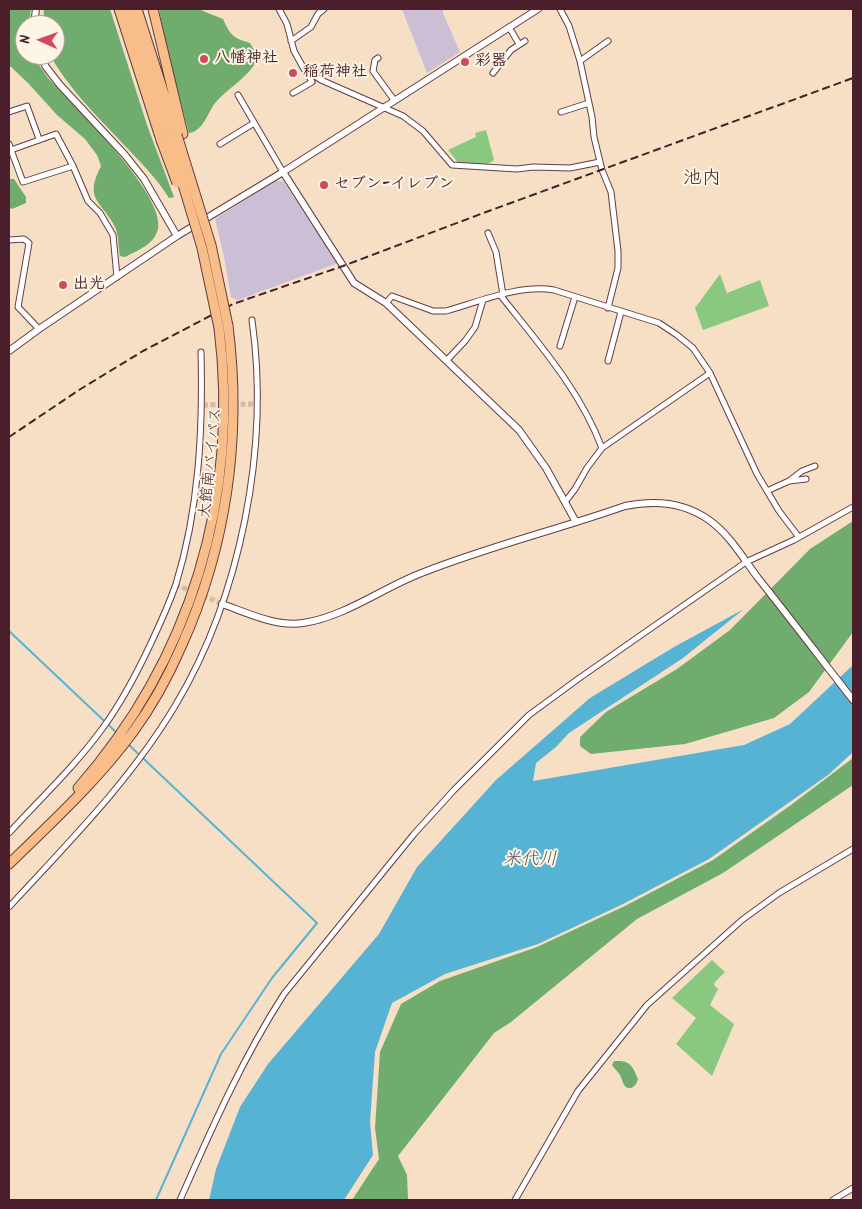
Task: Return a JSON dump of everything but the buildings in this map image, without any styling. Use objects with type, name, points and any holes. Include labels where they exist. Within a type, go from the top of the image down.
[{"type":"highway","points":[[119,9],[172,137]]},
{"type":"highway","name":"大館南バイパス","points":[[128,9],[157,88]]},
{"type":"highway","name":"大館南バイパス","points":[[137,9],[223,327]]},
{"type":"highway","points":[[153,9],[172,137]]},
{"type":"highway","name":"大館南バイパス","points":[[9,864],[73,801],[131,728],[178,631],[195,589],[207,547],[218,488],[224,429],[223,327],[218,273],[204,219],[172,137]]},
{"type":"street","points":[[279,9],[287,24],[291,41],[312,82],[294,93]]},
{"type":"street","points":[[291,41],[311,27],[318,14],[324,9]]},
{"type":"street","points":[[9,351],[38,329],[177,236],[283,172],[538,9]]},
{"type":"street","points":[[560,9],[569,26],[580,61],[594,137],[600,162],[611,192],[618,251],[618,268],[608,308]]},
{"type":"street","points":[[509,27],[519,44]]},
{"type":"street","points":[[493,73],[511,50],[525,41]]},
{"type":"street","points":[[580,61],[608,41]]},
{"type":"street","points":[[378,58],[375,60],[373,71],[394,100]]},
{"type":"street","points":[[45,65],[60,85],[126,155],[144,179],[177,236]]},
{"type":"street","points":[[304,69],[320,80],[403,116],[423,131],[452,165],[517,169],[533,167],[570,168],[600,162]]},
{"type":"street","points":[[238,96],[283,172],[354,283],[386,303],[519,430],[542,461],[576,522]]},
{"type":"street","points":[[561,112],[589,103]]},
{"type":"street","points":[[9,112],[27,106],[39,139]]},
{"type":"street","points":[[220,144],[254,123]]},
{"type":"street","points":[[73,166],[23,182],[10,147],[56,134],[73,166],[88,201],[100,213],[113,235],[117,277]]},
{"type":"street","points":[[488,233],[496,252],[502,296],[577,395],[594,426],[602,448]]},
{"type":"street","points":[[9,240],[24,239],[29,243],[18,307],[38,329]]},
{"type":"street","points":[[386,303],[392,296],[433,311],[446,311],[483,300],[542,288],[659,323],[694,348],[710,373],[757,474],[779,511],[798,536]]},
{"type":"street","points":[[560,346],[575,297]]},
{"type":"street","points":[[447,360],[474,327],[483,300]]},
{"type":"street","points":[[608,362],[622,312]]},
{"type":"street","points":[[9,907],[106,802],[139,760],[174,707],[190,679],[210,636],[222,604],[242,530],[255,457],[257,387],[252,320]]},
{"type":"street","points":[[9,833],[55,784],[104,726],[136,677],[175,585],[188,538],[198,474],[202,405],[201,352]]},
{"type":"street","points":[[565,502],[602,448],[710,373]]},
{"type":"street","points":[[767,491],[789,481],[802,471],[815,466]]},
{"type":"street","points":[[789,481],[806,478]]},
{"type":"street","points":[[222,604],[267,620],[302,623],[320,619],[345,609],[393,584],[493,548],[625,506],[644,502],[664,503],[696,513],[721,531],[853,700]]},
{"type":"street","points":[[180,1200],[241,1066],[284,994],[414,834],[454,790],[530,715],[578,679],[746,562],[823,525],[853,506]]},
{"type":"street","points":[[515,1200],[578,1091],[647,1005],[742,920],[779,893],[853,849]]},
{"type":"street","points":[[833,1200],[853,1188]]},
{"type":"shaded area","points":[[402,9],[443,9],[460,52],[427,73]]},
{"type":"shaded area","points":[[275,181],[283,181],[338,263],[238,300],[231,297],[215,219]]},
{"type":"green space","points":[[9,9],[31,9],[30,15],[15,15],[15,65],[39,65],[48,78],[115,150],[133,173],[148,194],[157,214],[158,229],[156,235],[149,243],[125,257],[120,256],[116,228],[99,204],[94,193],[96,177],[101,166],[97,155],[85,139],[57,115],[9,65]]},
{"type":"green space","points":[[44,9],[110,9],[147,125],[174,197],[169,198],[150,173],[67,81],[56,65],[65,65],[65,15],[44,15]]},
{"type":"green space","points":[[159,9],[198,9],[223,19],[230,32],[250,43],[258,57],[251,70],[216,102],[202,125],[189,133],[168,55]]},
{"type":"green space","points":[[486,130],[494,160],[482,165],[459,164],[448,150],[476,137],[475,133]]},
{"type":"green space","points":[[9,179],[14,179],[26,197],[26,203],[12,209],[9,207]]},
{"type":"green space","points":[[720,274],[727,293],[760,280],[769,306],[703,330],[695,308]]},
{"type":"green space","points":[[853,521],[853,632],[809,692],[774,718],[685,744],[591,754],[580,746],[580,737],[606,712],[677,669],[730,630],[810,549]]},
{"type":"green space","points":[[853,758],[853,785],[723,873],[637,919],[511,1022],[494,1033],[398,1156],[407,1175],[408,1200],[352,1200],[379,1159],[375,1128],[380,1052],[401,1004],[440,981],[537,947],[625,906],[713,860]]},
{"type":"green space","points":[[712,960],[725,972],[715,982],[714,985],[718,989],[710,1005],[734,1024],[712,1076],[676,1044],[696,1018],[672,998]]},
{"type":"green space","points":[[614,1061],[624,1061],[630,1064],[638,1079],[634,1086],[628,1088],[625,1086],[620,1075],[612,1065]]},
{"type":"water","name":"米代川","points":[[744,609],[683,658],[569,733],[556,747],[536,763],[533,781],[744,745],[790,724],[853,665],[853,752],[828,775],[709,859],[621,905],[538,944],[445,974],[392,1003],[375,1052],[370,1122],[373,1155],[344,1200],[209,1200],[216,1169],[240,1107],[268,1064],[379,934],[417,867],[496,780],[590,698],[674,647]]},
{"type":"waterway","points":[[9,631],[118,734]]},
{"type":"waterway","points":[[128,744],[317,923],[272,978],[221,1054],[156,1200]]},
{"type":"tunnel","points":[[203,405],[257,404]]},
{"type":"tunnel","points":[[175,585],[222,604]]},
{"type":"railway","points":[[9,437],[79,390],[143,351],[233,304],[343,266],[853,78]]},
{"type":"place","name":"八幡神社","points":[[204,59]]},
{"type":"place","name":"彩器","points":[[465,62]]},
{"type":"place","name":"稲荷神社","points":[[293,73]]},
{"type":"place","name":"セブン-イレブン","points":[[324,185]]},
{"type":"place","name":"出光","points":[[63,285]]},
{"type":"district","name":"池内","points":[[702,180]]}]
